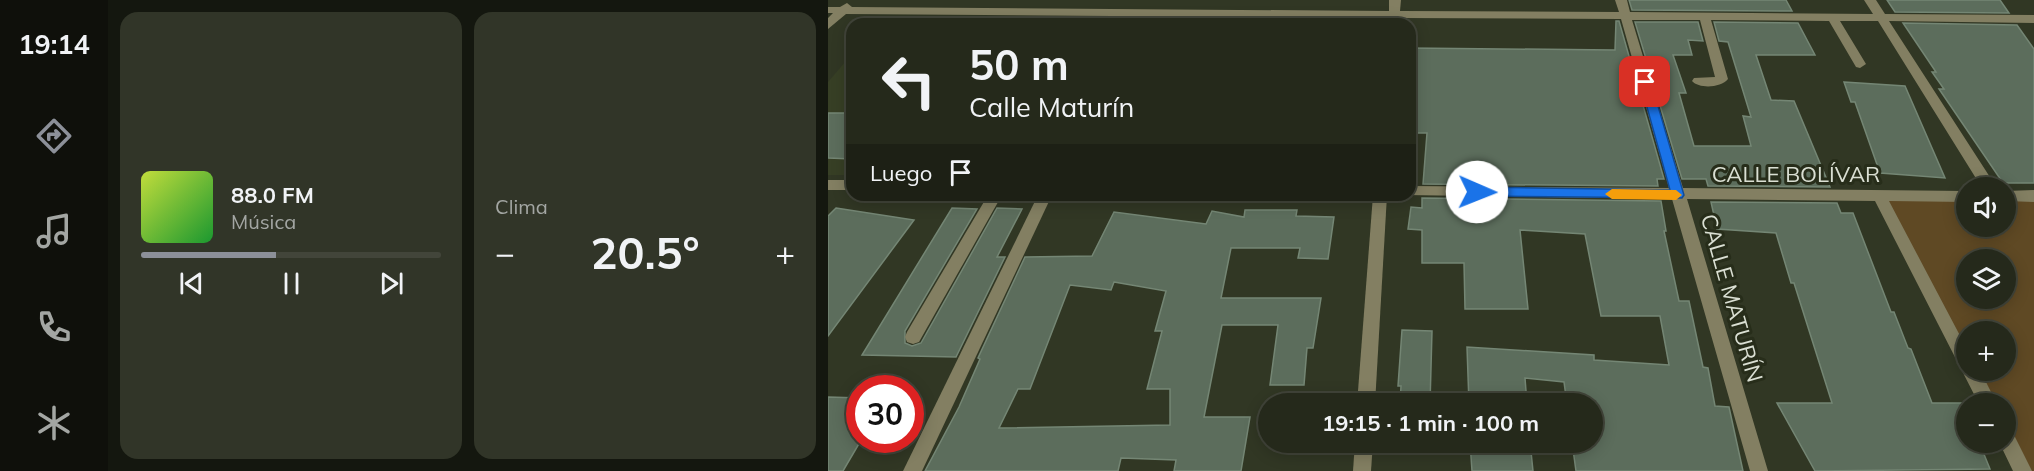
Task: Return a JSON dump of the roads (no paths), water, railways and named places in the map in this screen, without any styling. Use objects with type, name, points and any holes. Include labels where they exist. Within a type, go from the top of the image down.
[{"type":"street","points":[[828,25],[853,0]]},
{"type":"street","points":[[1131,18],[1140,0]]},
{"type":"street","points":[[1394,18],[1395,0]]},
{"type":"street","points":[[1870,0],[1983,177]]},
{"type":"street","points":[[1413,18],[1623,7],[1704,15],[2034,19]]},
{"type":"street","name":"CALLE MATURÍN","points":[[1623,7],[1759,471]]},
{"type":"street","points":[[828,10],[1134,12],[1357,18]]},
{"type":"street","points":[[1698,81],[1722,79],[1704,15]]},
{"type":"street","points":[[1832,17],[1860,64]]},
{"type":"street","points":[[828,185],[846,185]]},
{"type":"street","name":"CALLE BOLÍVAR","points":[[1416,191],[1956,196]]},
{"type":"street","points":[[1879,195],[1956,344]]},
{"type":"street","points":[[2016,196],[2034,196]]},
{"type":"street","points":[[913,337],[992,201]]},
{"type":"street","points":[[912,471],[1042,201]]},
{"type":"street","points":[[1367,393],[1380,201]]},
{"type":"street","points":[[1362,471],[1363,453]]},
{"type":"street","points":[[2014,453],[2023,471]]}]
